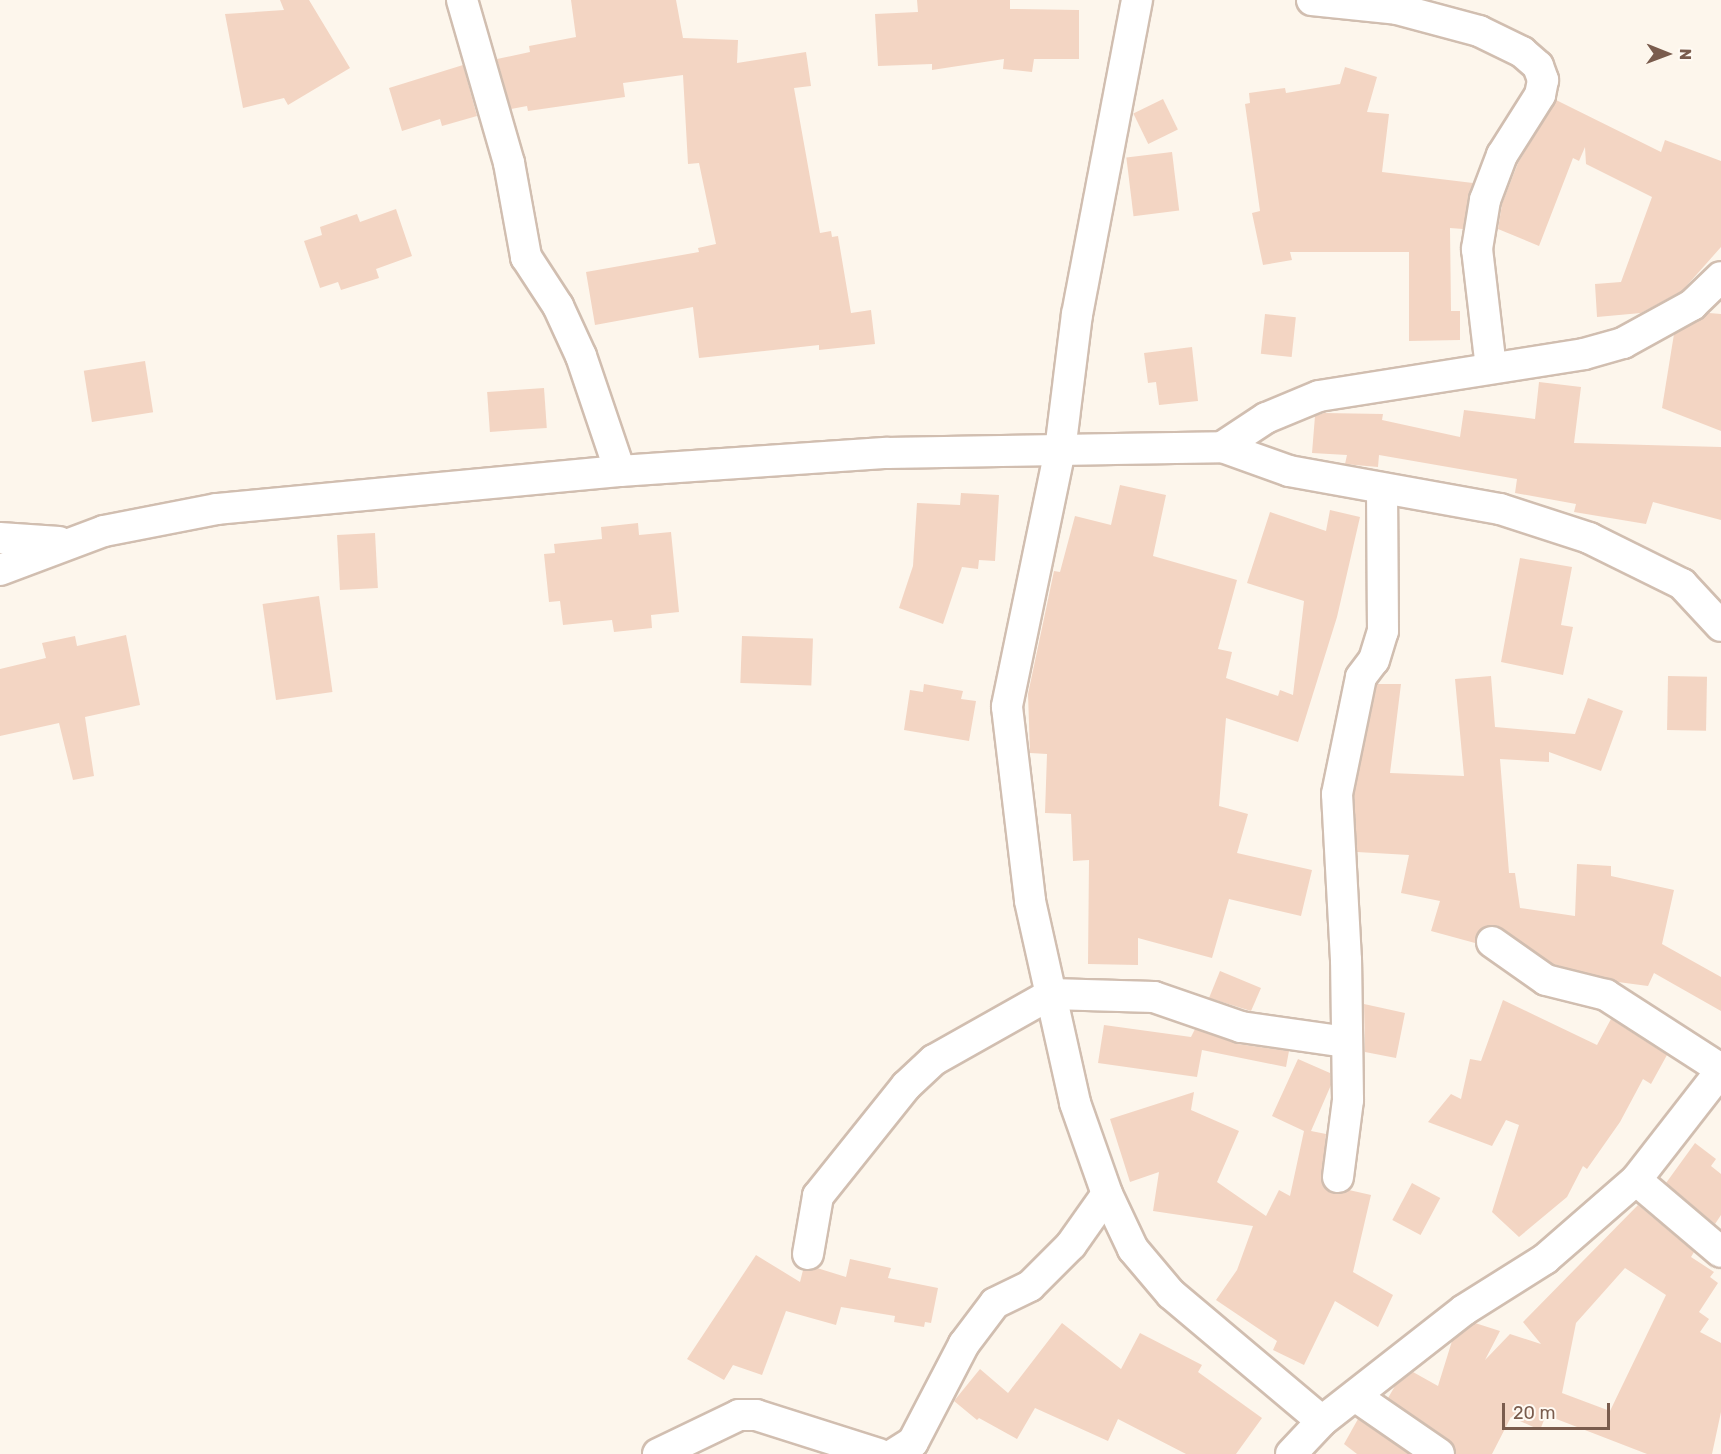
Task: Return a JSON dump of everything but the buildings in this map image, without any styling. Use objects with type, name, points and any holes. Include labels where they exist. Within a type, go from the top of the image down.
[{"type":"street","points":[[462,0],[508,163],[526,258],[558,306],[581,356],[620,471]]},
{"type":"street","points":[[1137,0],[1077,314],[1060,450],[1007,707],[1030,901],[1075,1103],[1107,1194],[1133,1249],[1171,1294],[1322,1421]]},
{"type":"street","points":[[1312,0],[1397,9],[1479,31],[1522,52],[1538,66],[1543,80],[1540,95],[1502,154],[1485,200],[1479,239],[1491,368]]},
{"type":"street","points":[[1222,447],[1266,418],[1319,396],[1584,354],[1623,343],[1692,305],[1721,277]]},
{"type":"street","points":[[0,570],[71,543],[151,519],[218,509],[620,471],[886,453],[1222,447],[1290,471],[1500,509],[1589,538],[1682,584],[1721,626]]},
{"type":"street","points":[[1338,1177],[1348,1100],[1337,794],[1361,677],[1374,660],[1383,631],[1382,489]]},
{"type":"street","points":[[0,538],[71,543]]},
{"type":"street","points":[[1292,1454],[1322,1421],[1464,1310],[1545,1259],[1636,1180],[1721,1070],[1606,995],[1546,980],[1491,942]]},
{"type":"street","points":[[808,1254],[818,1196],[906,1086],[934,1060],[1051,994],[1154,997],[1241,1027],[1347,1042]]},
{"type":"street","points":[[1636,1180],[1721,1252]]},
{"type":"street","points":[[894,1454],[913,1443],[964,1344],[995,1303],[1030,1286],[1071,1245],[1107,1194]]},
{"type":"street","points":[[1355,1396],[1439,1454]]},
{"type":"street","points":[[658,1454],[739,1414],[756,1415],[879,1454]]}]
